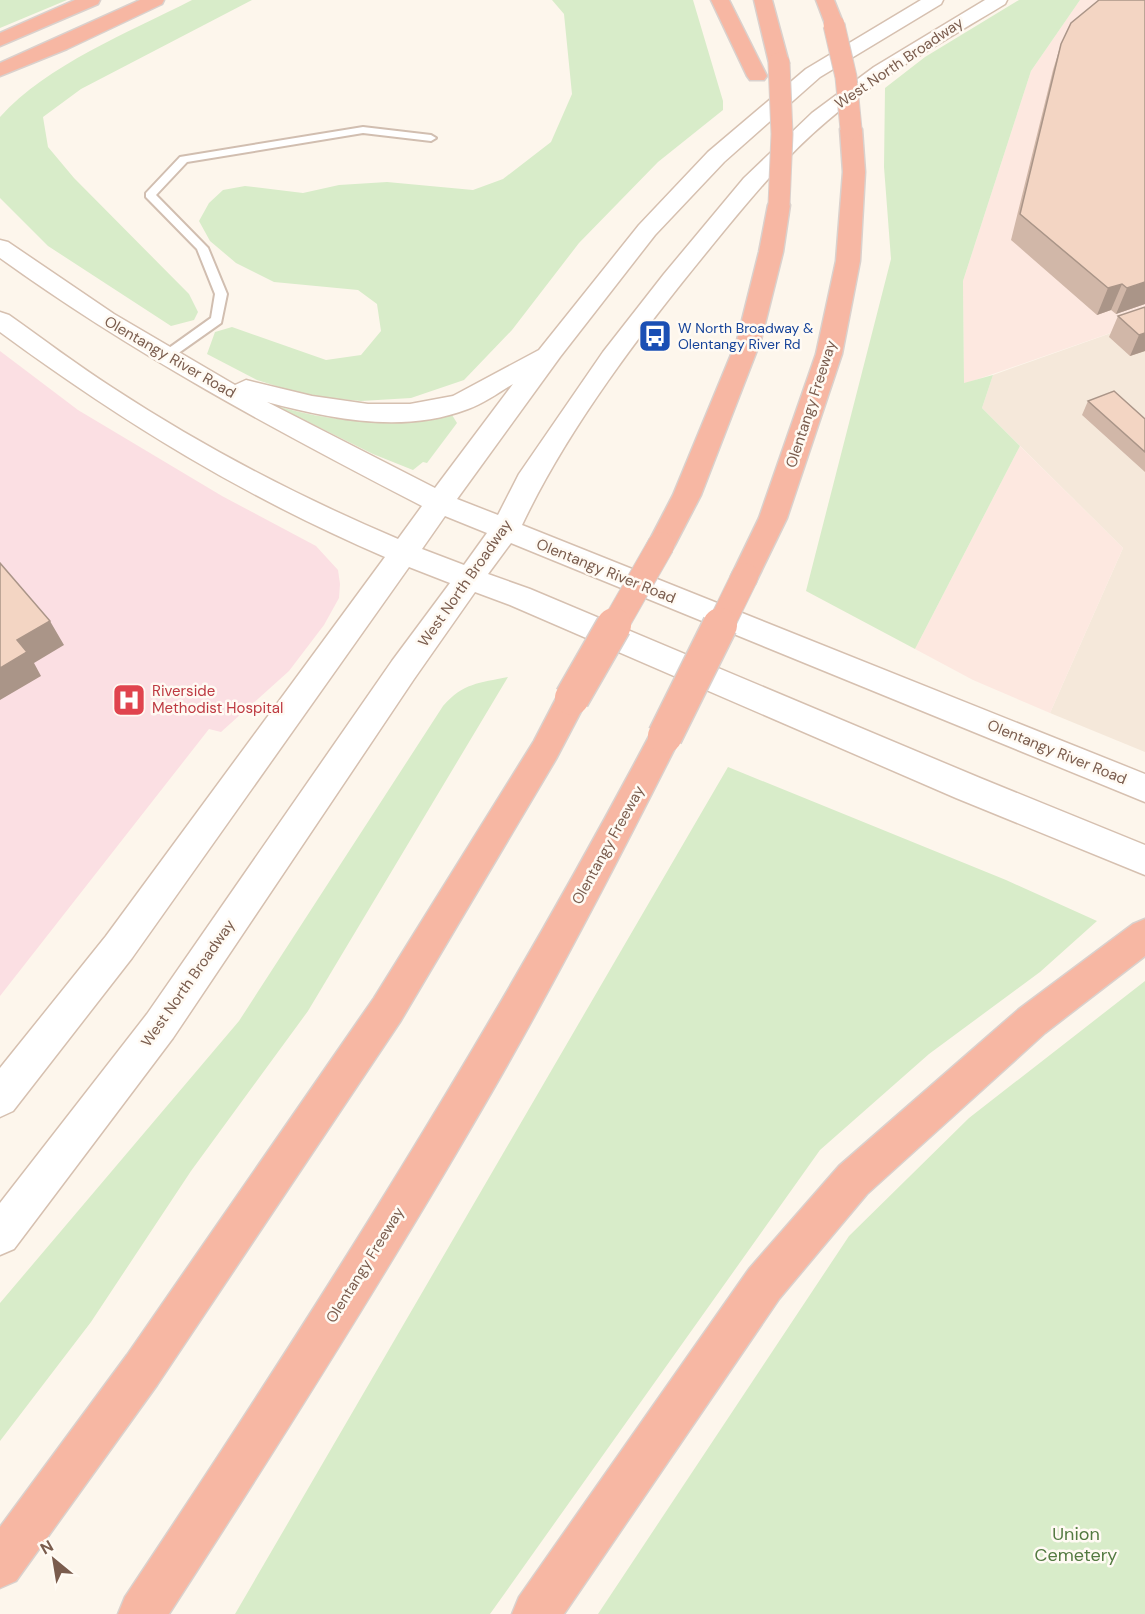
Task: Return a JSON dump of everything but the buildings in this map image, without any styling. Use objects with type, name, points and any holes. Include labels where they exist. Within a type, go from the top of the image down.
[{"type":"highway","points":[[0,40],[91,0]]},
{"type":"highway","points":[[0,70],[60,45],[155,0]]},
{"type":"highway","points":[[720,0],[758,76],[779,205]]},
{"type":"highway","points":[[0,1565],[142,1370],[387,1010],[545,750],[687,495],[749,340],[771,252],[779,205],[783,167],[783,100],[777,48],[763,0]]},
{"type":"highway","name":"Olentangy Freeway","points":[[142,1614],[252,1448],[490,1062],[665,736],[773,518],[829,354],[848,261],[854,172],[850,102],[841,48],[825,0]]},
{"type":"highway","points":[[0,88],[28,65],[60,45]]},
{"type":"highway","points":[[536,1614],[764,1284],[853,1180],[1032,1021],[1145,935]]},
{"type":"main road","points":[[0,1098],[119,947],[551,351],[647,230],[716,157],[813,73],[934,0]]},
{"type":"main road","name":"West North Broadway","points":[[0,1235],[100,1107],[159,1026],[403,670],[505,530],[530,482],[612,358],[672,279],[752,183],[819,117],[881,71],[998,0]]},
{"type":"main road","name":"Olentangy River Road","points":[[0,247],[98,315],[202,378],[374,471],[440,503],[1145,788]]},
{"type":"main road","points":[[0,320],[119,404],[200,452],[332,522],[403,553],[520,597],[968,788],[1145,860]]},
{"type":"main road","points":[[202,378],[312,405],[368,413],[410,412],[460,403],[551,351]]},
{"type":"lane","points":[[166,356],[217,321],[222,294],[202,248],[150,195],[184,159],[363,130],[431,138]]},
{"type":"shaded area","points":[[1080,0],[1145,0],[1145,321],[964,384],[963,281],[1031,71]]},
{"type":"shaded area","points":[[1145,321],[1145,752],[1050,713],[1123,548],[982,408],[993,375]]},
{"type":"shaded area","name":"Riverside Methodist Hospital","points":[[0,351],[78,410],[222,496],[316,546],[338,570],[340,584],[339,598],[324,625],[289,671],[221,732],[209,729],[0,996]]},
{"type":"shaded area","points":[[1020,446],[1123,548],[1050,713],[973,680],[915,649]]},
{"type":"green space","points":[[0,0],[67,0],[0,28]]},
{"type":"green space","points":[[192,0],[252,0],[81,89],[43,117],[48,147],[74,178],[189,294],[198,312],[194,320],[171,326],[48,246],[0,198],[0,117],[19,98],[65,65]]},
{"type":"green space","points":[[552,0],[693,0],[723,101],[723,110],[658,162],[579,243],[512,330],[464,380],[411,398],[361,401],[308,396],[257,380],[207,354],[215,332],[232,327],[326,360],[361,355],[381,331],[377,304],[358,290],[274,282],[236,263],[210,241],[199,221],[209,203],[223,190],[245,186],[303,193],[339,185],[387,182],[473,190],[503,179],[551,142],[572,94],[564,14]]},
{"type":"green space","points":[[1019,0],[1080,0],[1031,71],[963,281],[964,383],[993,375],[982,408],[1020,446],[915,649],[806,591],[891,259],[884,167],[885,88],[925,57]]},
{"type":"green space","points":[[274,405],[318,416],[363,421],[407,421],[452,415],[457,423],[427,463],[423,462],[413,470],[373,454]]},
{"type":"green space","points":[[508,677],[308,1011],[191,1171],[91,1322],[0,1441],[0,1303],[239,1021],[443,706],[465,688]]},
{"type":"green space","points":[[728,767],[1006,880],[1097,921],[1040,972],[929,1054],[820,1150],[490,1614],[235,1614]]},
{"type":"green space","name":"Union Cemetery","points":[[1145,981],[1145,1614],[598,1614],[849,1236],[969,1118]]},
{"type":"place","name":"W North Broadway & Olentangy River Rd","points":[[655,336]]},
{"type":"place","name":"Riverside Methodist Hospital","points":[[129,700]]}]
